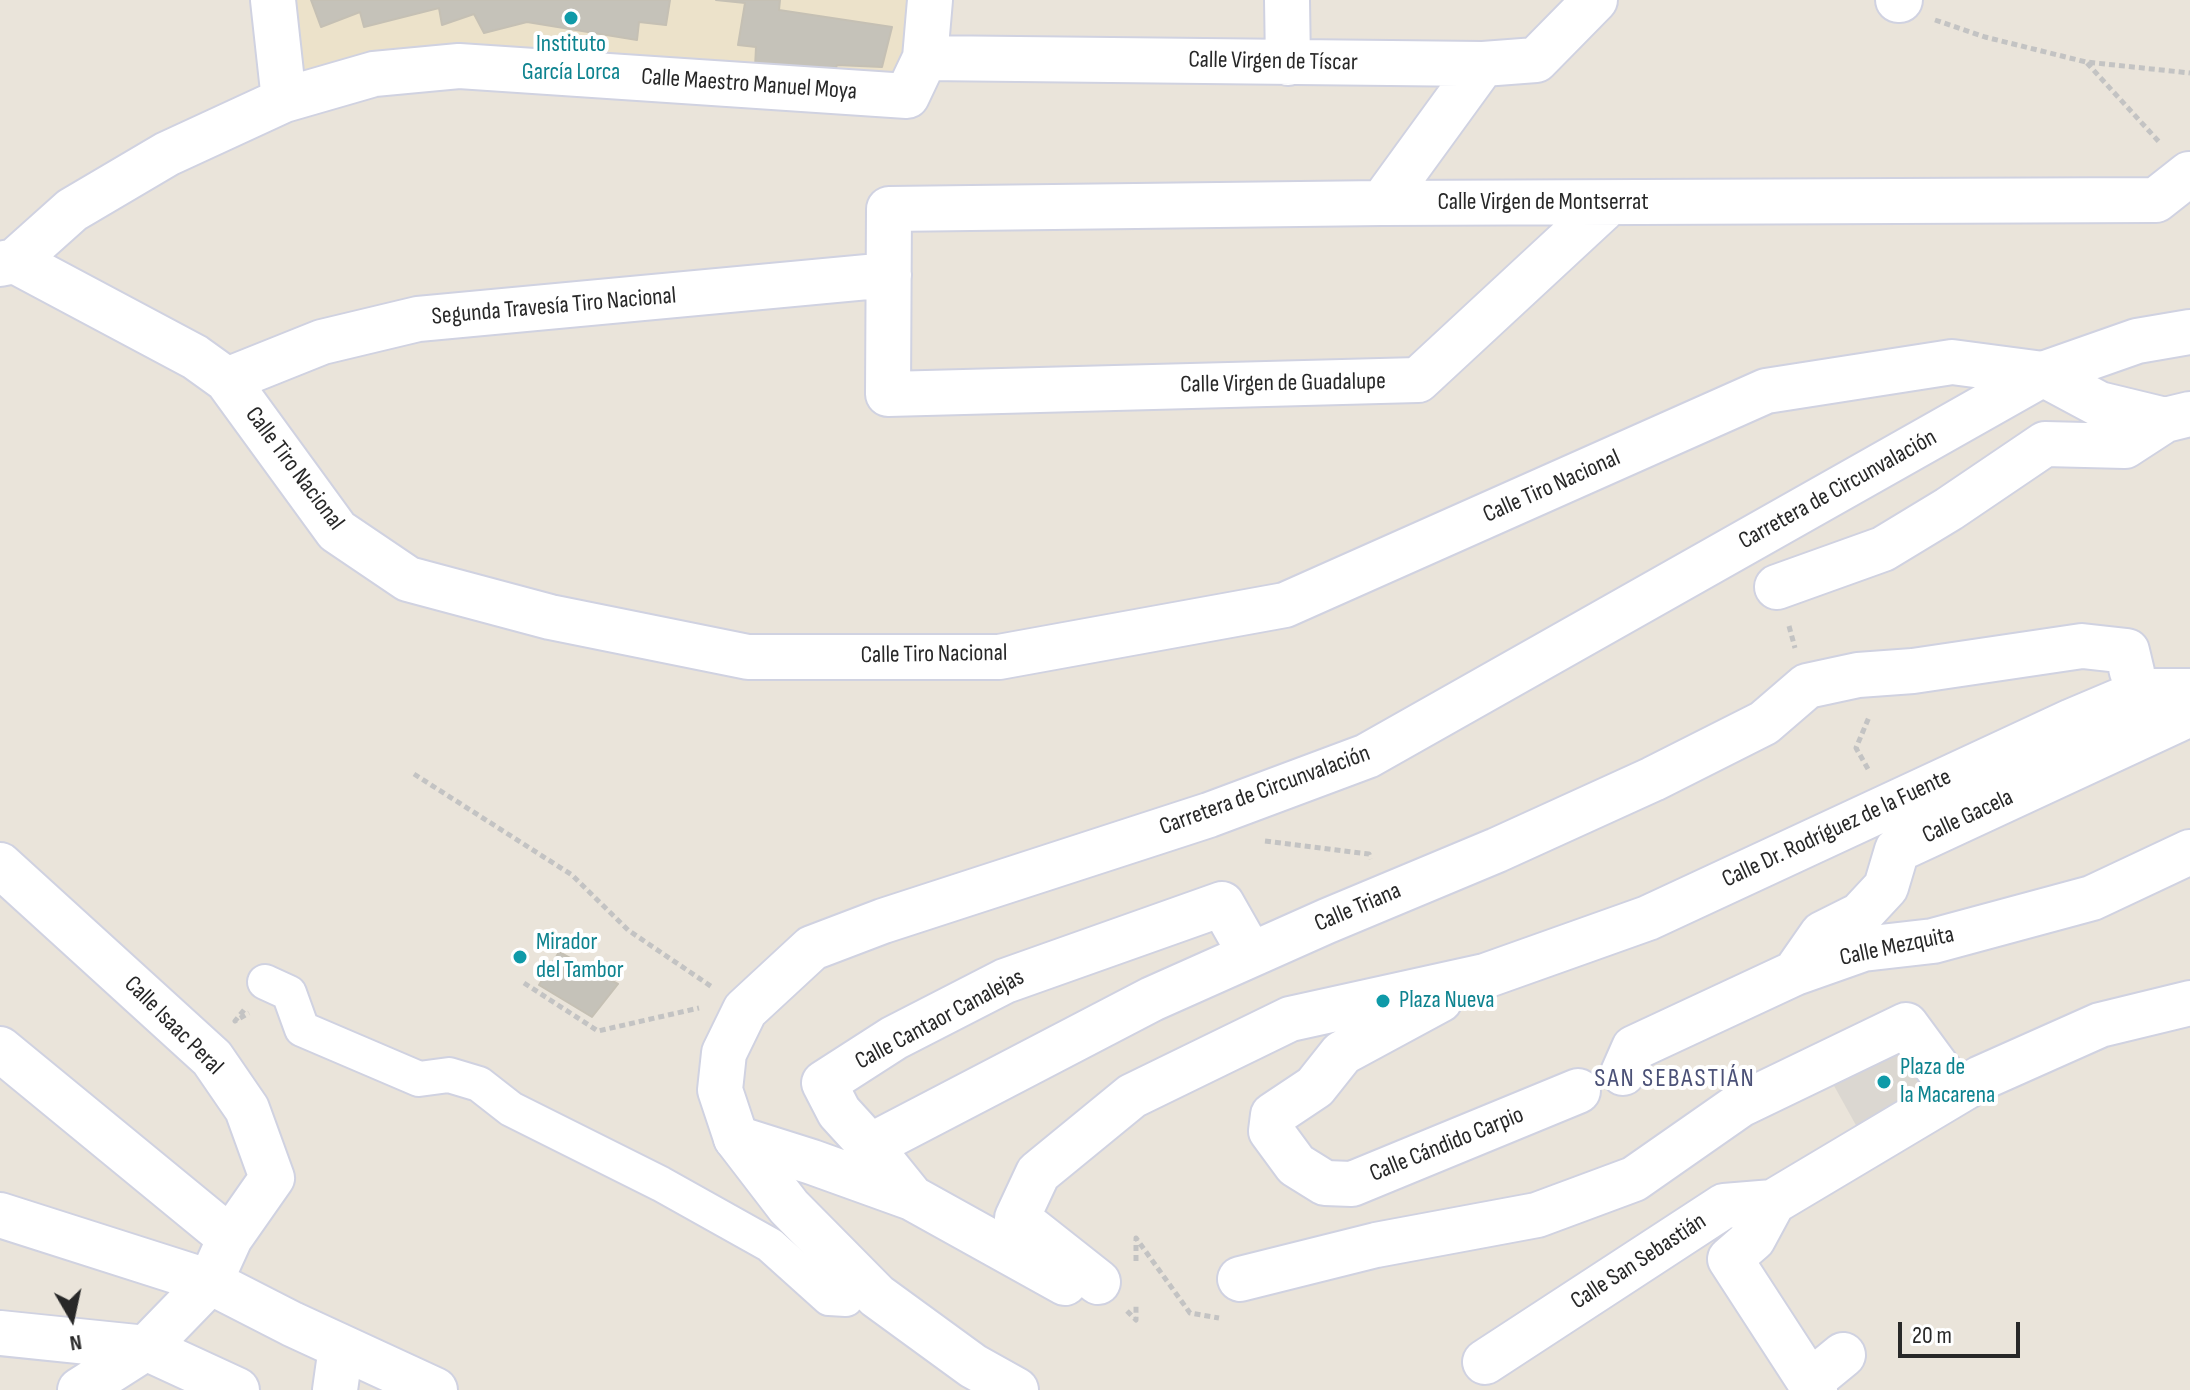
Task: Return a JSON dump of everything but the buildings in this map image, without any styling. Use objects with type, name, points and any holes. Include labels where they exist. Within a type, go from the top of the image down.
[{"type":"street","points":[[273,0],[284,100]]},
{"type":"street","name":"Calle Maestro Manuel Moya","points":[[7,263],[72,210],[167,154],[284,100],[374,74],[459,66],[907,96],[925,58],[930,0]]},
{"type":"street","points":[[1287,0],[1288,63]]},
{"type":"street","name":"Calle Virgen de Tíscar","points":[[925,58],[1483,64],[1536,60],[1595,0]]},
{"type":"street","points":[[1382,203],[1483,64]]},
{"type":"street","name":"Calle Virgen de Montserrat","points":[[889,275],[889,209],[1382,203],[2156,200],[2189,174]]},
{"type":"street","name":"Calle Virgen de Guadalupe","points":[[889,275],[888,394],[1418,380],[1609,203]]},
{"type":"street","name":"Calle Tiro Nacional","points":[[7,263],[195,357],[227,380],[337,531],[408,579],[550,617],[748,657],[999,657],[1285,605],[1766,391],[1952,362],[2043,374]]},
{"type":"street","name":"Segunda Travesía Tiro Nacional","points":[[227,380],[322,342],[418,319],[889,275]]},
{"type":"street","name":"Carretera de Circunvalación","points":[[1016,1390],[984,1378],[877,1296],[789,1207],[736,1138],[720,1090],[724,1008],[812,948],[883,921],[1209,815],[1367,756],[2043,374],[2137,341],[2190,332]]},
{"type":"street","points":[[2043,374],[2099,404],[2178,417]]},
{"type":"street","points":[[1777,587],[1883,549],[2045,444],[2125,446],[2178,417]]},
{"type":"street","name":"Calle Triana","points":[[870,1146],[1138,1006],[1497,850],[1667,772],[1764,723],[1807,686],[1858,675],[1913,671],[2082,646],[2127,651],[2132,672]]},
{"type":"street","name":"Calle Dr. Rodríguez de la Fuente","points":[[1485,976],[1648,918],[1889,804],[2143,691],[2190,691]]},
{"type":"street","name":"Calle Gacela","points":[[1795,973],[1822,934],[1860,915],[1886,887],[1897,850],[2190,714]]},
{"type":"street","name":"Calle Mezquita","points":[[1623,1073],[1634,1048],[1795,973],[1863,949],[1933,941],[2092,898],[2190,852]]},
{"type":"street","name":"Calle Isaac Peral","points":[[0,865],[212,1058],[247,1109],[272,1178],[230,1238],[210,1282],[146,1348],[80,1390]]},
{"type":"street","name":"Calle Cantaor Canalejas","points":[[870,1146],[839,1112],[824,1083],[894,1038],[1005,981],[1222,904],[1251,955]]},
{"type":"street","points":[[1376,1245],[1325,1183],[1296,1165],[1271,1131],[1273,1115],[1315,1087],[1342,1053],[1485,976]]},
{"type":"street","points":[[1123,1280],[1017,1218],[1038,1173],[1132,1096],[1290,1019],[1485,976]]},
{"type":"street","points":[[258,1002],[289,993],[302,1029],[419,1079],[449,1075],[479,1084],[511,1109],[661,1184],[770,1245],[829,1298],[846,1299]]},
{"type":"street","name":"Calle San Sebastián","points":[[1485,1362],[1724,1206],[1773,1202],[1981,1078],[2100,1025],[2190,1003]]},
{"type":"street","points":[[1240,1279],[1376,1245],[1537,1215],[1634,1179],[1740,1105],[1906,1025],[1956,1093]]},
{"type":"street","points":[[0,1049],[230,1238]]},
{"type":"street","name":"Calle Cándido Carpio","points":[[1325,1183],[1352,1184],[1578,1091]]},
{"type":"street","points":[[736,1138],[912,1198],[1073,1287],[1123,1280]]},
{"type":"street","points":[[870,1146],[912,1198]]},
{"type":"street","points":[[1773,1202],[1753,1239],[1730,1259],[1813,1386],[1843,1355]]},
{"type":"street","points":[[0,1215],[210,1282],[435,1390]]},
{"type":"street","points":[[0,1333],[146,1348],[237,1390]]},
{"type":"street","points":[[335,1390],[341,1347]]},
{"type":"path","points":[[1899,0],[1924,17],[1985,37],[2086,62],[2190,73]]},
{"type":"path","points":[[2086,62],[2189,174]]},
{"type":"path","points":[[1777,587],[1807,686]]},
{"type":"path","points":[[1889,804],[1856,748],[1873,705],[1913,671]]},
{"type":"path","points":[[414,774],[572,875],[628,930],[724,1008]]},
{"type":"path","points":[[1262,841],[1369,854],[1391,894]]},
{"type":"path","points":[[524,983],[598,1031],[724,1008]]},
{"type":"path","points":[[212,1058],[258,1002]]},
{"type":"path","points":[[258,1002],[235,1021],[258,1002]]},
{"type":"path","points":[[1123,1280],[1136,1320],[1123,1280],[1136,1238],[1190,1313],[1224,1319],[1214,1275],[1240,1279]]},
{"type":"shaded area","points":[[277,0],[909,0],[899,75],[459,66],[283,90]]},
{"type":"shaded area","name":"Plaza de la Macarena","points":[[1898,1042],[1941,1089],[1862,1136],[1828,1075]]},
{"type":"place","name":"Instituto García Lorca","points":[[571,18]]},
{"type":"place","name":"Mirador del Tambor","points":[[520,957]]},
{"type":"place","name":"Plaza Nueva","points":[[1383,1001]]},
{"type":"place","name":"Plaza de la Macarena","points":[[1884,1082]]},
{"type":"district","name":"SAN SEBASTIÁN","points":[[1675,1079]]}]
